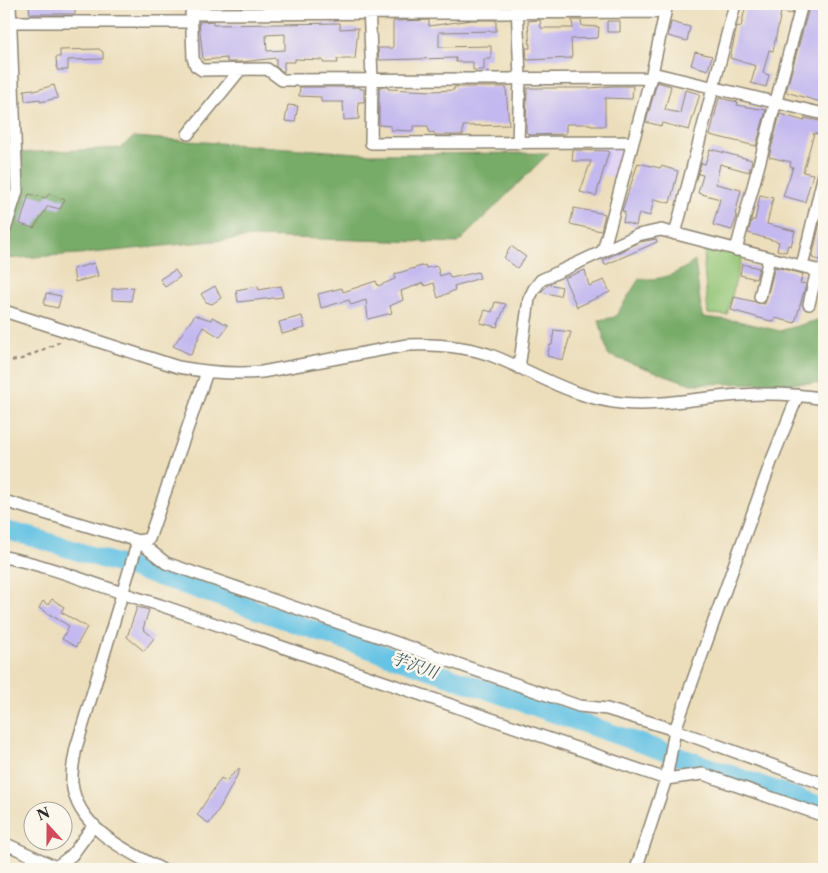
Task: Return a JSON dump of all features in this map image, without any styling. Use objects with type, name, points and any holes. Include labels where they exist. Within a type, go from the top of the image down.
[{"type":"street","points":[[4,234],[18,191],[8,18],[10,4]]},
{"type":"street","points":[[675,234],[735,4]]},
{"type":"street","points":[[736,250],[802,4]]},
{"type":"street","points":[[517,8],[520,78],[518,143]]},
{"type":"street","points":[[8,18],[369,9],[666,8],[651,75],[603,251]]},
{"type":"street","points":[[369,9],[372,143],[633,142]]},
{"type":"street","points":[[191,13],[193,58],[196,66],[202,70],[267,69],[282,80],[651,75],[714,87],[824,114]]},
{"type":"street","points":[[188,134],[240,70]]},
{"type":"street","points":[[802,266],[824,174]]},
{"type":"street","points":[[519,368],[529,299],[534,289],[551,274],[650,231],[661,230],[821,271],[809,304]]},
{"type":"street","points":[[760,297],[769,258]]},
{"type":"street","points":[[4,311],[178,367],[207,372],[242,374],[262,372],[400,346],[430,344],[474,350],[578,394],[620,403],[654,404],[740,395],[798,395],[824,399]]},
{"type":"street","points":[[138,541],[149,539],[207,372]]},
{"type":"street","points":[[636,869],[666,779],[674,734],[768,472],[798,395]]},
{"type":"street","points":[[4,500],[138,541],[166,563],[579,706],[607,709],[674,734],[824,784]]},
{"type":"street","points":[[138,541],[120,594],[76,748],[72,783],[83,811],[94,825],[121,848],[161,869]]},
{"type":"street","points":[[4,557],[88,581],[120,594],[160,604],[666,779],[703,774],[824,816]]},
{"type":"street","points":[[4,843],[56,867],[72,855],[94,825]]},
{"type":"path","points":[[4,362],[40,351],[74,332]]},
{"type":"shaded area","points":[[620,143],[625,150],[617,179],[588,170],[595,146]]},
{"type":"green space","points":[[134,137],[371,154],[549,153],[458,243],[255,237],[92,253],[4,259],[4,200],[17,153],[120,148]]},
{"type":"green space","points":[[705,246],[742,256],[727,315],[708,314],[704,267]]},
{"type":"green space","points":[[695,261],[702,317],[738,321],[780,331],[824,318],[824,386],[815,383],[691,384],[608,355],[599,320],[615,317],[639,279],[656,279],[669,276]]},
{"type":"building","points":[[29,4],[75,4],[75,14],[30,14]]},
{"type":"building","points":[[746,4],[794,6],[792,14],[781,12],[773,51],[769,50],[763,73],[769,75],[766,87],[751,83],[756,66],[730,58],[737,26],[741,27]]},
{"type":"building","points":[[810,4],[824,8],[824,103],[786,92]]},
{"type":"building","points":[[429,20],[429,26],[472,20],[496,20],[496,31],[439,32],[439,47],[491,46],[491,59],[484,59],[484,70],[473,70],[473,62],[456,62],[456,58],[379,60],[378,48],[393,48],[393,21]]},
{"type":"building","points":[[540,20],[541,28],[573,28],[572,20],[581,20],[582,26],[599,27],[598,38],[571,39],[572,58],[527,60],[526,48],[530,48],[528,21]]},
{"type":"building","points":[[213,21],[213,25],[340,23],[340,29],[358,28],[355,59],[337,59],[338,63],[323,63],[323,60],[295,59],[295,62],[284,62],[284,72],[276,67],[276,58],[242,62],[227,62],[227,58],[203,60],[199,22]],"holes":[[[285,34],[285,50],[267,51],[266,35]]]},
{"type":"building","points":[[607,21],[620,21],[620,32],[607,32]]},
{"type":"building","points":[[671,22],[690,27],[687,41],[668,36]]},
{"type":"building","points":[[99,49],[103,52],[103,59],[68,60],[68,70],[57,70],[56,57],[60,57],[60,50]]},
{"type":"building","points":[[695,52],[712,56],[708,70],[691,65]]},
{"type":"building","points":[[657,82],[671,86],[665,110],[680,113],[685,90],[700,94],[689,130],[662,123],[661,126],[646,122]]},
{"type":"building","points":[[54,85],[58,98],[40,102],[40,99],[25,101],[24,90],[34,89],[34,91]]},
{"type":"building","points":[[633,86],[632,99],[605,98],[605,126],[566,124],[566,134],[529,135],[526,132],[527,88]]},
{"type":"building","points":[[300,87],[360,87],[360,89],[364,89],[364,102],[358,102],[359,119],[344,120],[343,102],[321,102],[321,97],[299,96]]},
{"type":"building","points":[[379,87],[432,91],[454,90],[454,87],[506,87],[509,125],[463,126],[463,135],[435,135],[434,132],[429,133],[428,126],[413,126],[413,131],[391,130],[391,126],[379,125]]},
{"type":"building","points":[[719,98],[738,102],[737,105],[766,110],[756,146],[710,135]]},
{"type":"building","points":[[288,105],[298,106],[295,122],[285,121]]},
{"type":"building","points":[[780,114],[804,121],[805,118],[824,122],[823,135],[814,133],[803,172],[813,174],[805,202],[783,196],[793,167],[790,166],[791,162],[769,157]]},
{"type":"building","points":[[710,149],[752,160],[749,172],[720,164],[716,184],[741,190],[735,215],[737,216],[732,230],[713,225],[720,199],[698,193],[703,175],[698,174],[701,163],[705,164]]},
{"type":"building","points":[[573,150],[609,151],[596,196],[580,192],[591,161],[572,161]]},
{"type":"building","points":[[638,163],[660,168],[661,166],[678,171],[670,203],[654,199],[650,216],[639,213],[636,226],[623,222],[625,212],[622,211]]},
{"type":"building","points":[[29,194],[45,198],[49,194],[65,200],[60,209],[48,206],[34,228],[20,224]]},
{"type":"building","points":[[760,195],[773,198],[767,224],[795,231],[791,246],[788,245],[786,252],[777,250],[779,242],[748,233],[752,220],[755,220]]},
{"type":"building","points":[[574,208],[605,214],[601,231],[570,224]]},
{"type":"building","points":[[822,213],[824,213],[824,261],[812,258]]},
{"type":"building","points":[[656,239],[657,242],[605,265],[603,260],[640,242]]},
{"type":"building","points":[[511,246],[526,257],[517,268],[504,258]]},
{"type":"building","points":[[94,263],[98,276],[75,282],[73,269]]},
{"type":"building","points":[[742,264],[759,268],[756,279],[740,275]]},
{"type":"building","points":[[425,265],[426,268],[437,266],[440,276],[448,273],[451,278],[478,272],[480,278],[454,286],[455,290],[438,298],[434,283],[425,286],[423,283],[401,291],[403,300],[390,306],[392,313],[368,319],[366,300],[351,305],[349,300],[321,308],[318,294],[342,288],[343,292],[376,281],[378,286],[395,279],[395,274]]},
{"type":"building","points":[[775,267],[803,274],[800,283],[806,284],[795,323],[775,318],[774,322],[731,310],[734,297],[765,304]]},
{"type":"building","points":[[175,270],[180,277],[165,287],[160,279]]},
{"type":"building","points":[[585,270],[589,286],[604,280],[610,292],[577,307],[564,278]]},
{"type":"building","points":[[549,284],[562,287],[560,296],[541,292]]},
{"type":"building","points":[[215,286],[221,298],[212,304],[206,302],[201,294]]},
{"type":"building","points":[[258,286],[259,290],[281,286],[283,297],[238,302],[236,290]]},
{"type":"building","points":[[134,287],[131,301],[112,300],[112,289]]},
{"type":"building","points":[[46,293],[61,296],[58,308],[44,305]]},
{"type":"building","points":[[495,302],[506,304],[497,327],[480,323],[485,310],[492,312]]},
{"type":"building","points":[[195,315],[211,320],[212,317],[228,325],[220,337],[203,327],[191,355],[173,346]]},
{"type":"building","points":[[302,316],[305,328],[282,334],[279,322]]},
{"type":"building","points":[[554,330],[571,332],[563,360],[547,356],[550,345],[552,345]]},
{"type":"building","points":[[52,599],[64,607],[61,612],[87,627],[76,647],[62,639],[69,626],[39,608],[43,601],[48,605]]},
{"type":"building","points":[[137,607],[149,610],[143,629],[154,638],[144,651],[127,637]]},
{"type":"building","points":[[239,768],[240,770],[221,806],[209,824],[197,815],[221,778],[226,781]]},
{"type":"waterway","name":"芋沢川","points":[[4,530],[179,583],[824,807]]}]
